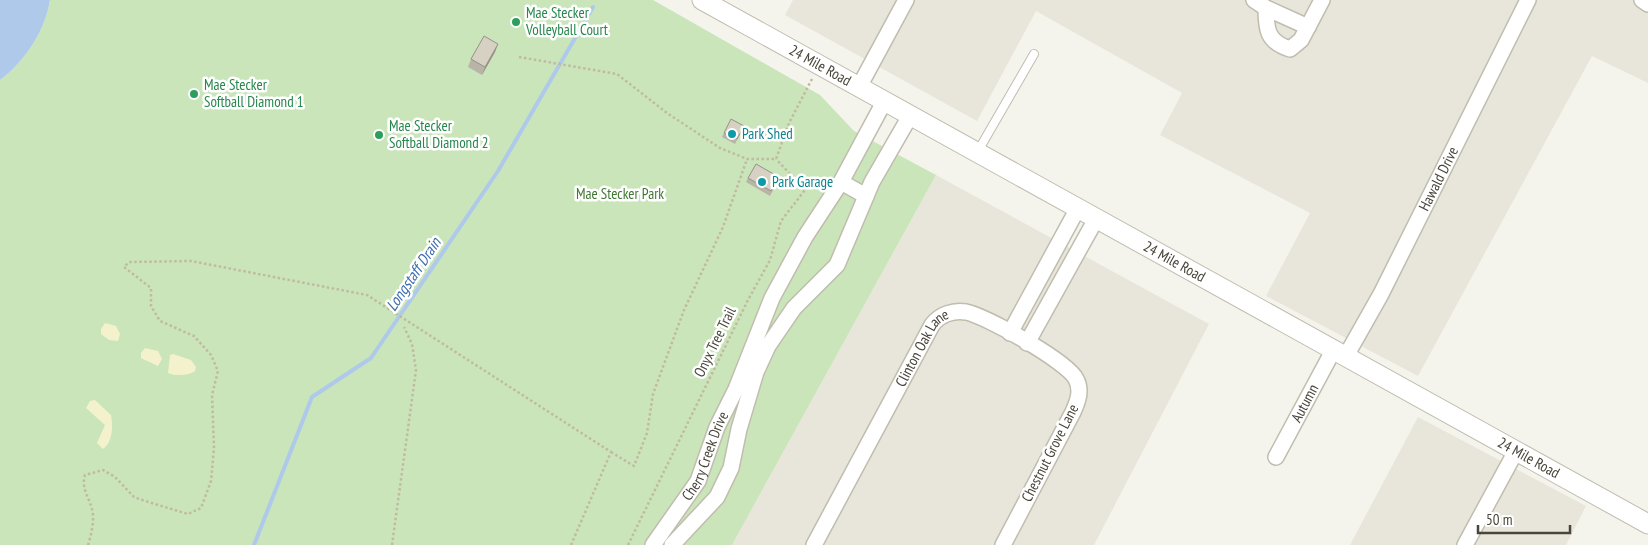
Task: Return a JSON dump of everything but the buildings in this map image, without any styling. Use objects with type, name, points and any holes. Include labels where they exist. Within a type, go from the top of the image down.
[{"type":"street","name":"24 Mile Road","points":[[702,0],[1648,524]]},
{"type":"street","points":[[858,88],[906,0]]},
{"type":"street","points":[[1260,4],[1266,29],[1278,45],[1290,49],[1301,40],[1322,0]]},
{"type":"street","name":"Hawald Drive","points":[[1340,353],[1380,294],[1528,0]]},
{"type":"street","points":[[1642,0],[1648,4]]},
{"type":"street","points":[[1260,4],[1308,27]]},
{"type":"street","name":"Cherry Creek Drive","points":[[672,545],[717,497],[731,468],[753,364],[772,298],[805,237],[841,182],[884,102]]},
{"type":"street","name":"Cherry Creek Drive","points":[[654,545],[698,481],[717,427],[753,364],[794,308],[837,265],[866,196],[910,116]]},
{"type":"street","points":[[841,182],[866,196]]},
{"type":"street","points":[[1010,333],[1078,208]]},
{"type":"street","points":[[1027,342],[1096,218]]},
{"type":"street","name":"Clinton Oak Lane","points":[[814,545],[935,320],[950,312],[968,313],[1010,333]]},
{"type":"street","name":"Chestnut Grove Lane","points":[[1003,545],[1073,412],[1079,396],[1078,381],[1067,367],[1010,333]]},
{"type":"street","name":"Autumn","points":[[1276,456],[1340,353]]},
{"type":"street","points":[[1465,545],[1516,451]]},
{"type":"lane","points":[[977,153],[1034,54]]},
{"type":"path","points":[[519,57],[617,74],[667,113],[720,148],[747,159],[776,159],[789,123],[819,65]]},
{"type":"path","points":[[88,545],[93,511],[83,483],[85,475],[103,470],[116,477],[134,497],[188,514],[201,508],[210,481],[214,448],[212,395],[218,371],[211,355],[194,336],[160,321],[151,306],[151,288],[124,268],[129,262],[191,261],[367,295],[634,466],[647,433],[653,394],[684,310],[723,226],[747,159]]},
{"type":"path","name":"Onyx Tree Trail","points":[[628,545],[748,300],[770,260],[781,222],[805,190],[776,159]]},
{"type":"path","points":[[392,545],[416,370],[412,344],[404,327]]},
{"type":"path","points":[[571,545],[611,452]]},
{"type":"shaded area","points":[[793,0],[1648,0],[1648,83],[1592,56],[1418,376],[1266,296],[1310,213],[1160,135],[1182,93],[1036,11],[977,121],[785,15]]},
{"type":"shaded area","points":[[936,175],[1209,324],[1094,545],[732,545]]},
{"type":"shaded area","points":[[1418,417],[1586,506],[1566,545],[1350,545]]},
{"type":"green space","name":"Mae Stecker Park","points":[[50,0],[653,0],[820,95],[854,131],[936,175],[732,545],[0,545],[0,80],[18,64],[39,34]]},
{"type":"sand","points":[[105,323],[116,326],[120,334],[118,341],[109,340],[101,334],[101,329]]},
{"type":"sand","points":[[145,348],[158,351],[162,359],[158,366],[141,358],[141,353]]},
{"type":"sand","points":[[173,354],[191,360],[196,367],[195,371],[181,375],[168,373],[170,355]]},
{"type":"sand","points":[[95,400],[111,415],[112,429],[110,438],[103,449],[97,443],[105,425],[86,408],[90,401]]},
{"type":"water","points":[[0,0],[50,0],[39,34],[18,64],[0,80]]},
{"type":"waterway","name":"Longstaff Drain","points":[[254,545],[312,397],[371,358],[498,171],[593,7]]},
{"type":"place","name":"Mae Stecker Volleyball Court","points":[[516,22]]},
{"type":"place","name":"Mae Stecker Softball Diamond 1","points":[[194,94]]},
{"type":"place","name":"Park Shed","points":[[732,134]]},
{"type":"place","name":"Mae Stecker Softball Diamond 2","points":[[379,135]]},
{"type":"place","name":"Park Garage","points":[[762,182]]}]
